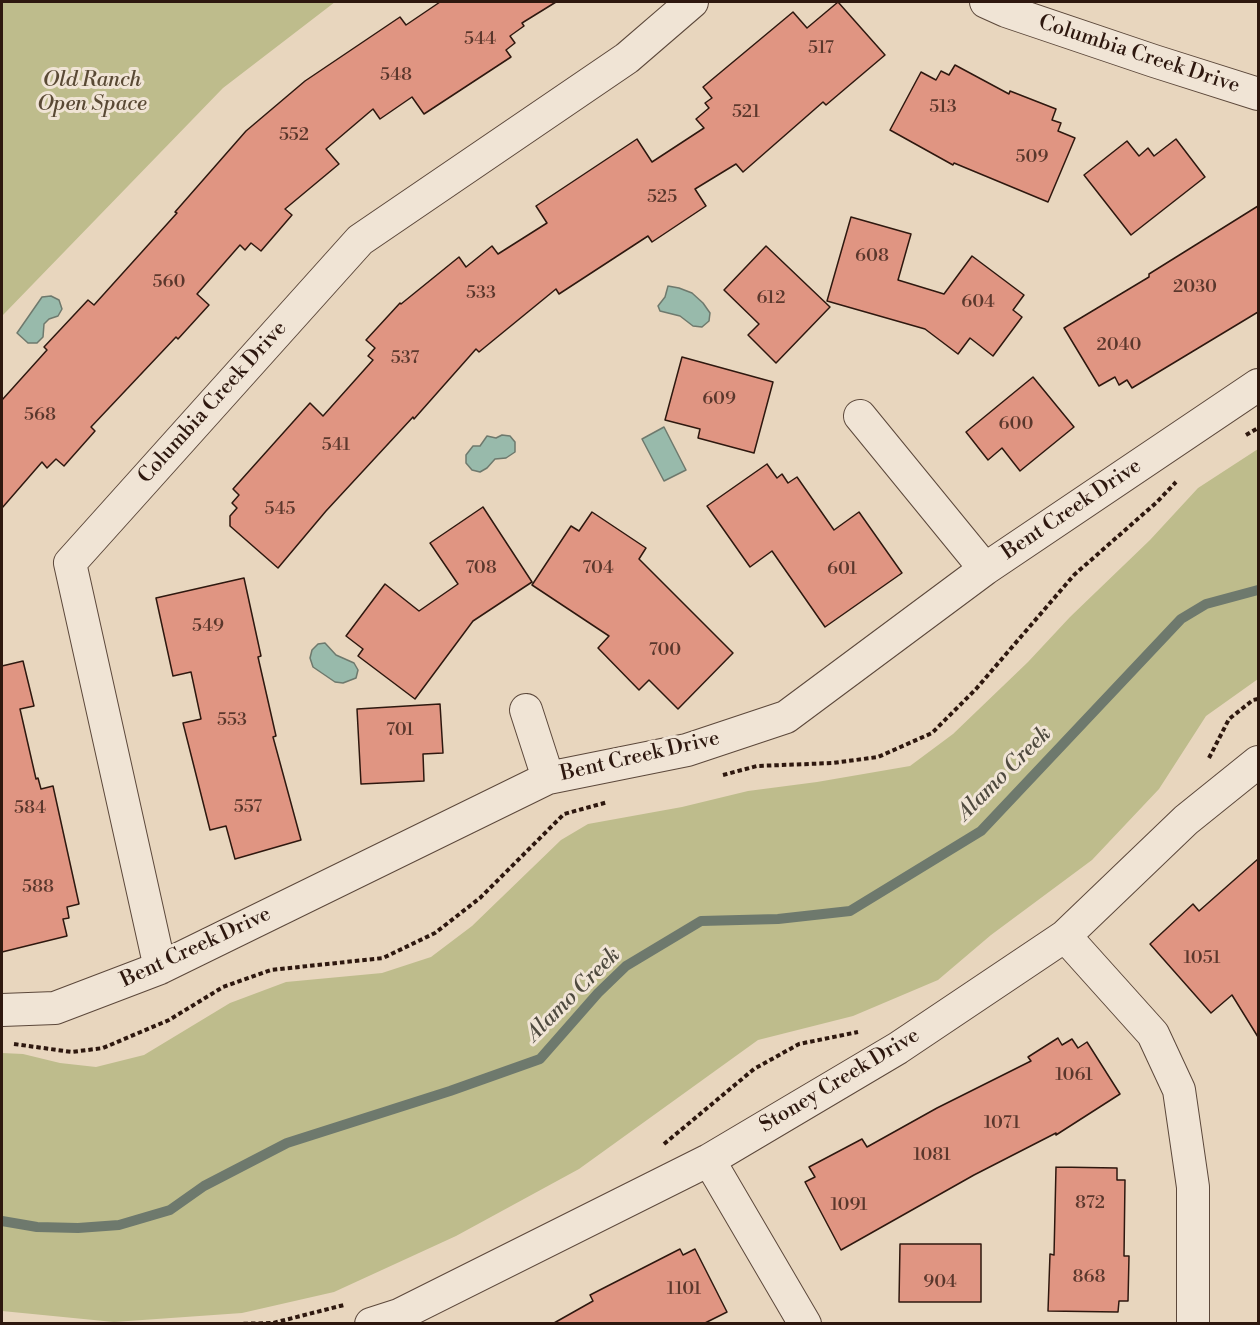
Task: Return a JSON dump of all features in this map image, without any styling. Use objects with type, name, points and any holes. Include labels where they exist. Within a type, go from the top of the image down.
[{"type":"street","name":"Columbia Creek Drive","points":[[160,968],[70,563],[360,240],[627,58],[692,2]]},
{"type":"street","name":"Columbia Creek Drive","points":[[986,2],[1112,47],[1258,94]]},
{"type":"street","name":"Bent Creek Drive","points":[[2,1010],[55,1008],[160,968],[548,778],[687,750],[786,717],[985,569],[1258,385]]},
{"type":"street","points":[[860,416],[985,569]]},
{"type":"street","points":[[526,710],[548,778]]},
{"type":"street","name":"Stoney Creek Drive","points":[[362,1313],[399,1315],[709,1160],[898,1048],[1065,936],[1186,820],[1258,762]]},
{"type":"street","points":[[1065,936],[1153,1034],[1179,1090],[1193,1187],[1193,1323]]},
{"type":"street","points":[[709,1160],[805,1323]]},
{"type":"path","points":[[1240,439],[1258,428]]},
{"type":"path","points":[[716,777],[758,766],[833,763],[878,757],[932,733],[976,689],[1074,575],[1157,502],[1177,481]]},
{"type":"path","points":[[1205,765],[1229,719],[1253,700],[1258,699]]},
{"type":"path","points":[[8,1043],[72,1052],[103,1048],[169,1020],[223,987],[271,970],[383,958],[435,933],[471,905],[564,814],[610,801]]},
{"type":"path","points":[[657,1150],[754,1069],[799,1044],[863,1031]]},
{"type":"path","points":[[236,1323],[273,1323],[362,1313]]},
{"type":"green space","name":"Old Ranch Open Space","points":[[2,2],[335,2],[223,88],[2,316]]},
{"type":"green space","points":[[1258,449],[1258,679],[1206,716],[1159,789],[1092,860],[991,935],[938,980],[853,1016],[758,1040],[579,1169],[456,1236],[334,1292],[242,1313],[114,1322],[2,1311],[2,1053],[23,1054],[60,1063],[96,1067],[144,1055],[230,1003],[286,982],[382,973],[431,957],[472,926],[561,840],[588,824],[682,807],[748,791],[910,766],[953,734],[1028,662],[1070,617],[1150,540],[1198,488]]},
{"type":"shaded area","points":[[668,286],[692,293],[710,313],[709,321],[702,327],[693,326],[680,316],[660,311],[658,306],[665,297]]},
{"type":"shaded area","points":[[51,296],[59,300],[62,309],[58,316],[49,319],[44,324],[43,337],[37,343],[28,343],[17,333],[42,297]]},
{"type":"shaded area","points":[[664,427],[686,470],[664,481],[642,439]]},
{"type":"shaded area","points":[[502,435],[510,436],[515,442],[515,452],[506,458],[495,459],[480,472],[472,470],[466,463],[466,455],[473,446],[480,446],[487,436],[496,438]]},
{"type":"shaded area","points":[[325,643],[336,655],[354,663],[358,670],[356,678],[343,683],[335,682],[313,667],[310,658],[312,650],[318,644]]},
{"type":"building","points":[[440,2],[556,2],[522,23],[524,26],[510,36],[515,43],[506,50],[511,57],[424,114],[412,97],[380,119],[373,109],[326,149],[339,164],[285,209],[292,215],[261,251],[251,243],[245,250],[240,245],[197,294],[209,305],[91,427],[95,431],[64,466],[56,459],[47,468],[42,462],[2,508],[2,400],[47,350],[44,347],[88,300],[94,305],[177,213],[175,212],[246,131],[305,81],[400,17],[406,25]]},
{"type":"building","points":[[838,2],[885,55],[826,105],[823,102],[743,172],[736,164],[695,189],[706,206],[652,242],[648,236],[559,294],[556,289],[479,352],[476,349],[414,419],[413,417],[326,511],[278,568],[230,526],[230,516],[237,508],[232,503],[239,495],[233,489],[310,403],[323,416],[373,360],[368,356],[375,348],[366,340],[400,303],[459,257],[466,267],[492,246],[498,254],[547,223],[536,206],[637,139],[652,162],[704,128],[696,119],[709,108],[705,103],[712,98],[703,87],[793,12],[807,28]]},
{"type":"building","points":[[955,65],[1009,94],[1010,91],[1056,109],[1052,120],[1061,123],[1058,131],[1075,138],[1048,202],[954,163],[953,165],[890,130],[921,72],[936,80],[941,71],[949,75]]},
{"type":"building","points":[[1176,139],[1205,177],[1131,235],[1084,175],[1127,141],[1139,156],[1148,148],[1154,156]]},
{"type":"building","points":[[1258,206],[1258,312],[1132,388],[1127,380],[1119,385],[1115,377],[1099,386],[1064,328],[1149,277],[1149,274]]},
{"type":"building","points":[[851,217],[911,234],[898,280],[944,294],[972,256],[1024,295],[1013,310],[1022,317],[993,356],[970,338],[958,354],[925,329],[827,301]]},
{"type":"building","points":[[766,246],[830,307],[776,363],[748,335],[759,324],[724,290]]},
{"type":"building","points":[[682,357],[773,382],[754,453],[698,438],[700,429],[665,420]]},
{"type":"building","points":[[1033,377],[1074,427],[1020,471],[1002,448],[988,460],[966,432]]},
{"type":"building","points":[[767,464],[777,478],[782,474],[788,483],[797,477],[834,530],[859,512],[902,573],[825,627],[772,551],[750,567],[707,506]]},
{"type":"building","points":[[483,507],[532,582],[473,621],[415,699],[358,656],[363,649],[346,636],[385,584],[419,611],[458,584],[430,543]]},
{"type":"building","points":[[592,512],[646,548],[639,559],[733,653],[678,709],[649,680],[639,690],[598,648],[609,636],[532,585],[571,526],[579,531]]},
{"type":"building","points":[[244,578],[261,656],[258,657],[276,736],[273,737],[301,840],[235,859],[226,826],[210,830],[183,723],[201,719],[191,672],[173,676],[156,598]]},
{"type":"building","points":[[23,661],[34,706],[20,709],[36,779],[38,778],[41,789],[53,786],[79,904],[67,907],[69,918],[63,919],[67,936],[2,952],[2,666]]},
{"type":"building","points":[[440,704],[443,753],[423,754],[424,781],[361,784],[357,709]]},
{"type":"building","points":[[1258,859],[1258,1037],[1232,995],[1211,1013],[1150,944],[1193,904],[1199,911]]},
{"type":"building","points":[[1058,1038],[1062,1045],[1072,1039],[1078,1048],[1087,1042],[1120,1094],[1056,1135],[1056,1133],[974,1175],[841,1250],[805,1182],[815,1177],[809,1167],[862,1139],[867,1147],[937,1108],[1031,1061],[1028,1057]]},
{"type":"building","points":[[1056,1167],[1117,1168],[1117,1180],[1125,1180],[1124,1256],[1129,1256],[1128,1301],[1119,1301],[1118,1312],[1048,1311],[1050,1254],[1054,1255]]},
{"type":"building","points":[[900,1244],[981,1244],[981,1302],[899,1302]]},
{"type":"building","points":[[680,1249],[683,1255],[695,1249],[727,1312],[705,1323],[554,1323],[593,1301],[590,1295]]},
{"type":"waterway","name":"Alamo Creek","points":[[2,1221],[37,1227],[78,1228],[119,1225],[170,1210],[204,1186],[287,1143],[450,1091],[540,1059],[598,993],[626,966],[701,921],[778,919],[850,911],[981,831],[1181,619],[1206,604],[1258,590]]}]
